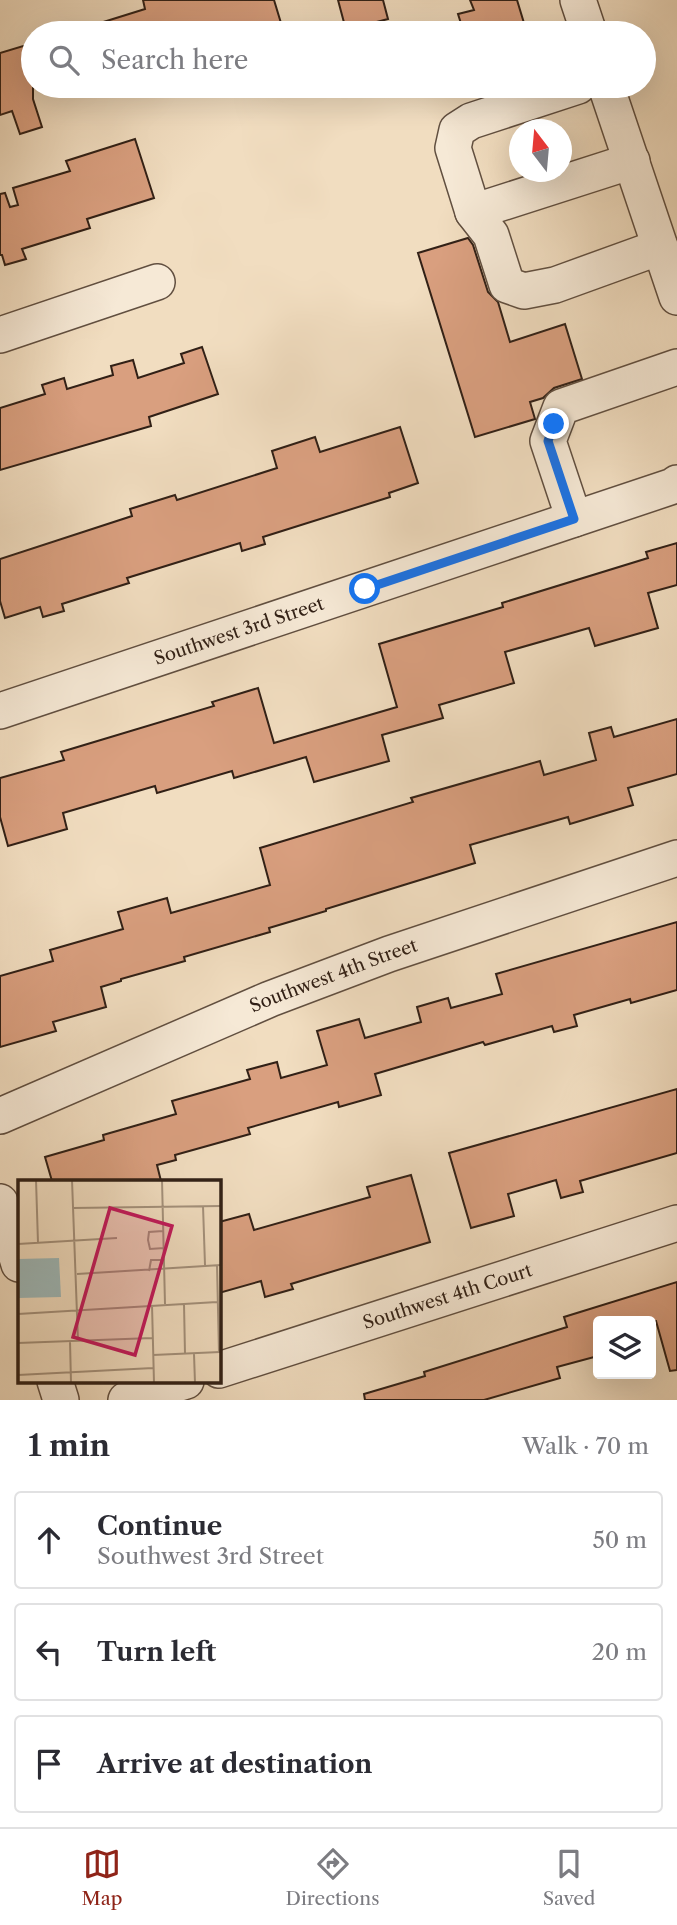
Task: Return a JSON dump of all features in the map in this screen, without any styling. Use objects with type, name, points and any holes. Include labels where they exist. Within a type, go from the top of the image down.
[{"type":"street","points":[[578,0],[585,21]]},
{"type":"street","points":[[541,98],[471,121],[457,130],[453,148],[473,212],[491,235],[507,285],[524,291],[555,285],[660,247]]},
{"type":"street","points":[[610,98],[677,298]]},
{"type":"street","points":[[473,212],[632,162]]},
{"type":"street","points":[[0,335],[157,282]]},
{"type":"street","points":[[574,519],[548,441],[561,407],[677,367]]},
{"type":"street","name":"Southwest 3rd Street","points":[[0,711],[677,483]]},
{"type":"street","name":"Southwest 4th Street","points":[[0,1116],[270,999],[389,954],[677,858]]},
{"type":"street","points":[[0,1202],[18,1261]]},
{"type":"street","name":"Southwest 4th Court","points":[[220,1370],[677,1223]]},
{"type":"street","points":[[55,1382],[61,1400]]},
{"type":"street","points":[[126,1400],[183,1382]]},
{"type":"building","points":[[143,0],[274,0],[280,21],[106,21],[145,9]]},
{"type":"building","points":[[338,0],[383,0],[388,19],[344,21]]},
{"type":"building","points":[[470,0],[517,0],[523,21],[460,21],[458,14],[474,10]]},
{"type":"building","points":[[21,47],[21,98],[33,98],[42,127],[20,134],[12,111],[0,115],[0,53]]},
{"type":"building","points":[[135,139],[154,198],[87,219],[90,228],[22,249],[26,259],[5,265],[0,255],[0,194],[5,193],[10,207],[18,205],[13,188],[70,171],[66,161]]},
{"type":"building","points":[[468,238],[473,245],[488,292],[498,302],[510,342],[565,324],[582,379],[554,388],[543,398],[530,402],[535,419],[475,437],[418,253]]},
{"type":"building","points":[[202,347],[218,394],[149,417],[151,426],[0,470],[0,408],[45,394],[42,385],[64,378],[67,389],[113,375],[111,366],[133,360],[138,378],[184,363],[181,354]]},
{"type":"building","points":[[400,427],[418,483],[389,493],[390,497],[263,537],[265,544],[242,551],[240,543],[127,578],[129,583],[62,604],[64,611],[43,617],[40,607],[5,618],[0,601],[0,559],[132,516],[130,509],[175,495],[177,500],[277,468],[272,451],[315,437],[320,452]]},
{"type":"building","points":[[677,543],[677,585],[648,593],[658,628],[595,646],[589,628],[505,652],[514,683],[439,705],[443,718],[382,735],[389,761],[314,782],[306,757],[234,778],[232,771],[157,793],[155,786],[63,813],[67,829],[8,846],[0,817],[0,778],[64,760],[61,752],[214,706],[212,702],[258,688],[274,743],[397,707],[379,644],[503,607],[502,603],[648,558],[646,552]]},
{"type":"building","points":[[677,719],[677,774],[628,788],[633,805],[570,824],[568,817],[470,845],[475,863],[269,928],[270,932],[184,957],[185,961],[121,979],[101,987],[106,1007],[53,1022],[56,1031],[0,1047],[0,976],[53,961],[50,950],[123,929],[118,912],[167,898],[171,913],[270,885],[260,848],[413,802],[411,798],[540,761],[544,775],[596,760],[589,733],[611,727],[614,737]]},
{"type":"building","points":[[677,922],[677,990],[631,1003],[630,999],[574,1015],[577,1026],[554,1032],[552,1026],[485,1045],[483,1042],[375,1074],[381,1095],[339,1107],[338,1102],[248,1128],[250,1134],[175,1155],[176,1160],[157,1165],[161,1180],[52,1180],[45,1157],[104,1140],[103,1135],[176,1114],[172,1101],[250,1079],[247,1070],[277,1062],[281,1078],[327,1065],[317,1031],[359,1019],[365,1038],[421,1022],[417,1007],[448,998],[451,1008],[502,994],[496,974]]},
{"type":"building","points":[[677,1089],[677,1153],[580,1181],[583,1192],[561,1198],[556,1180],[508,1194],[514,1216],[471,1228],[449,1153]]},
{"type":"building","points":[[411,1175],[430,1242],[291,1284],[293,1289],[265,1297],[261,1281],[220,1293],[220,1222],[249,1214],[254,1230],[370,1197],[367,1187]]},
{"type":"building","points":[[677,1282],[677,1370],[670,1371],[656,1316],[593,1316],[593,1357],[557,1367],[560,1378],[484,1400],[365,1400],[364,1394],[425,1376],[424,1372],[567,1327],[564,1317]]},
{"type":"route","points":[[365,589],[574,519],[548,441],[554,424]]}]
